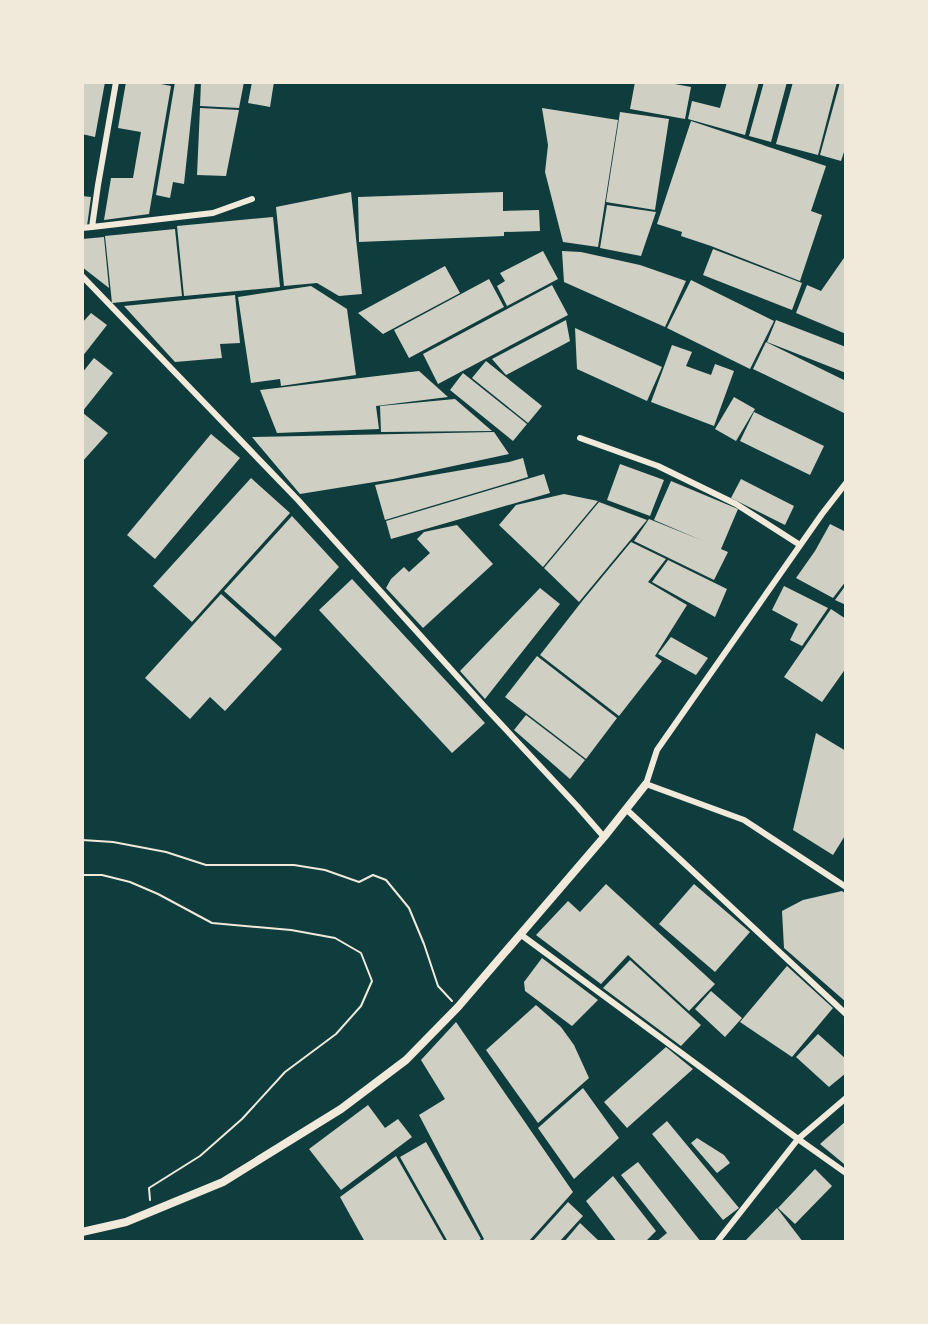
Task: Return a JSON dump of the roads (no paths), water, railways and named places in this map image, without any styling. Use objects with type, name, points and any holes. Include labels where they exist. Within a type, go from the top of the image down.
[{"type":"street","points":[[92,227],[116,82]]},
{"type":"street","points":[[82,228],[213,213],[252,199]]},
{"type":"street","points":[[82,276],[298,500],[604,837]]},
{"type":"street","points":[[580,438],[658,466],[736,504],[801,545]]},
{"type":"street","points":[[82,1232],[126,1222],[223,1182],[341,1109],[406,1060],[458,1007],[604,837],[646,784],[657,750],[846,483]]},
{"type":"street","points":[[646,784],[744,820],[846,887]]},
{"type":"street","points":[[626,809],[846,1014]]},
{"type":"street","points":[[520,934],[846,1173]]},
{"type":"street","points":[[717,1242],[798,1140],[846,1098]]}]
